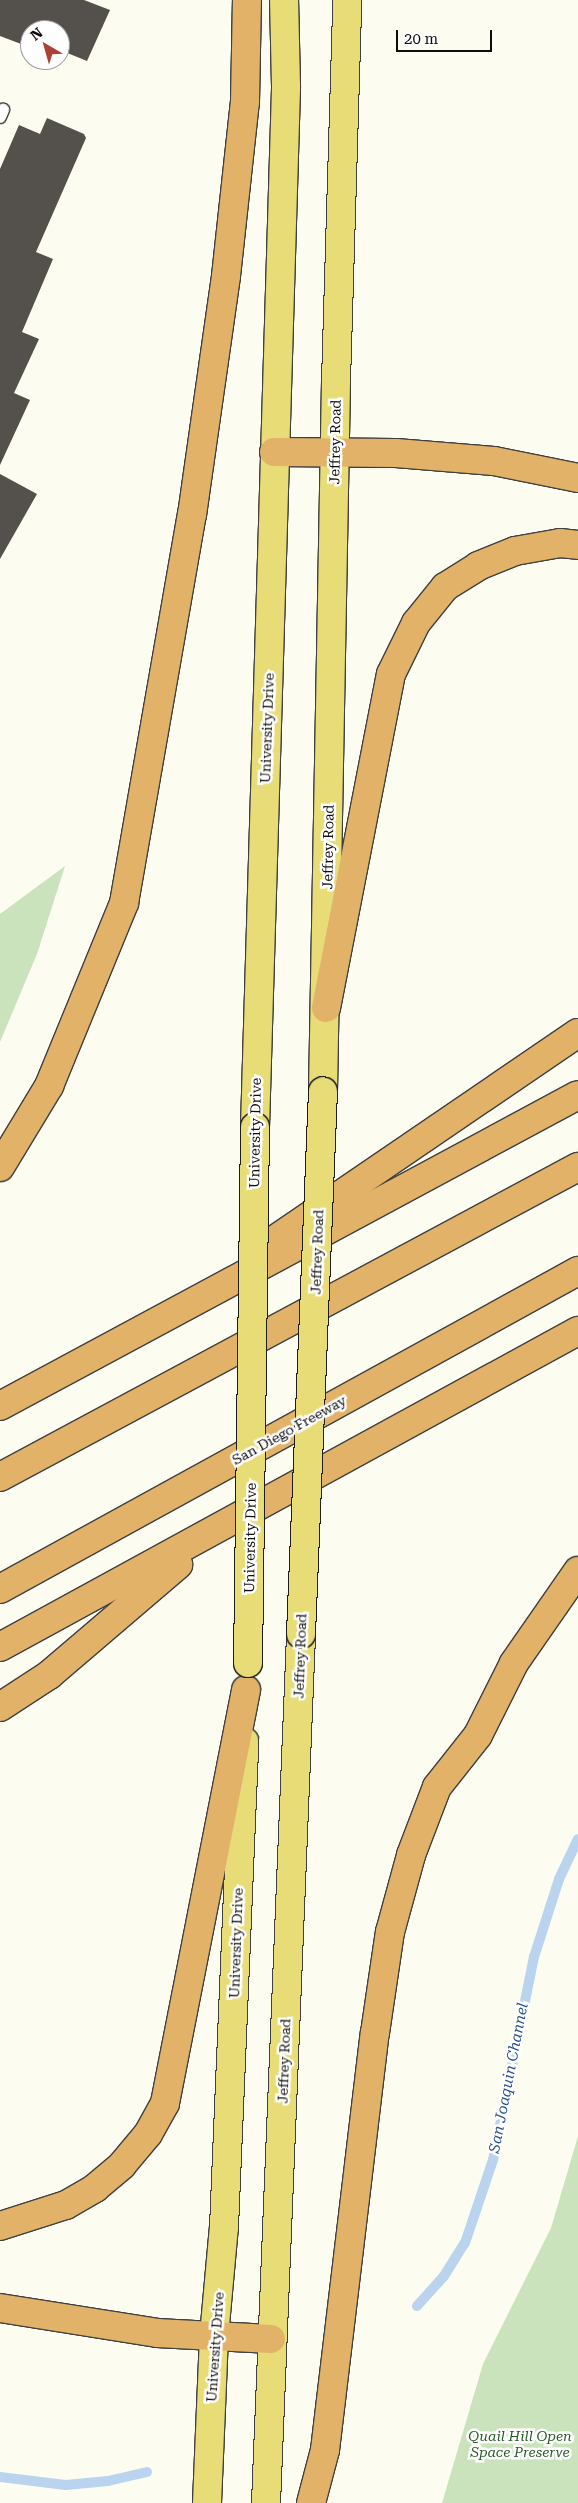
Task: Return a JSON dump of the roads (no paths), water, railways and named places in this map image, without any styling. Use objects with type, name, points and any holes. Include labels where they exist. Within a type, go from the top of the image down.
[{"type":"highway","points":[[0,1167],[49,1086],[124,903],[192,515],[226,276],[245,102],[247,0]]},
{"type":"highway","points":[[274,452],[396,453],[494,462],[578,478]]},
{"type":"highway","points":[[326,1008],[391,674],[416,623],[444,587],[478,566],[515,552],[560,543],[578,545]]},
{"type":"highway","points":[[159,1320],[578,1032]]},
{"type":"highway","points":[[0,1406],[578,1095]]},
{"type":"highway","points":[[0,1477],[578,1167]]},
{"type":"highway","name":"San Diego Freeway","points":[[0,1589],[578,1271]]},
{"type":"highway","points":[[0,1647],[217,1532],[578,1331]]},
{"type":"highway","points":[[0,1707],[49,1675],[217,1532]]},
{"type":"highway","points":[[311,2503],[325,2450],[388,1950],[411,1855],[437,1787],[478,1735],[514,1663],[578,1570]]},
{"type":"highway","points":[[0,2226],[49,2212],[95,2188],[122,2165],[148,2134],[165,2103],[246,1690]]},
{"type":"highway","points":[[0,2308],[157,2332],[271,2339]]},
{"type":"main road","points":[[274,452],[286,86],[284,0]]},
{"type":"main road","name":"Jeffrey Road","points":[[266,2503],[271,2339],[326,1008],[335,452],[347,0]]},
{"type":"main road","name":"University Drive","points":[[207,2503],[214,2336],[224,2227],[248,1663],[255,1127],[274,452]]},
{"type":"waterway","name":"San Joaquin Channel","points":[[417,2306],[444,2276],[465,2243],[493,2160],[534,1957],[559,1879],[578,1839]]},
{"type":"waterway","name":"San Joaquin Channel","points":[[0,2477],[66,2485],[108,2481],[147,2472]]},
{"type":"park label","name":"Quail Hill Open Space Preserve","points":[[520,2444]]}]
